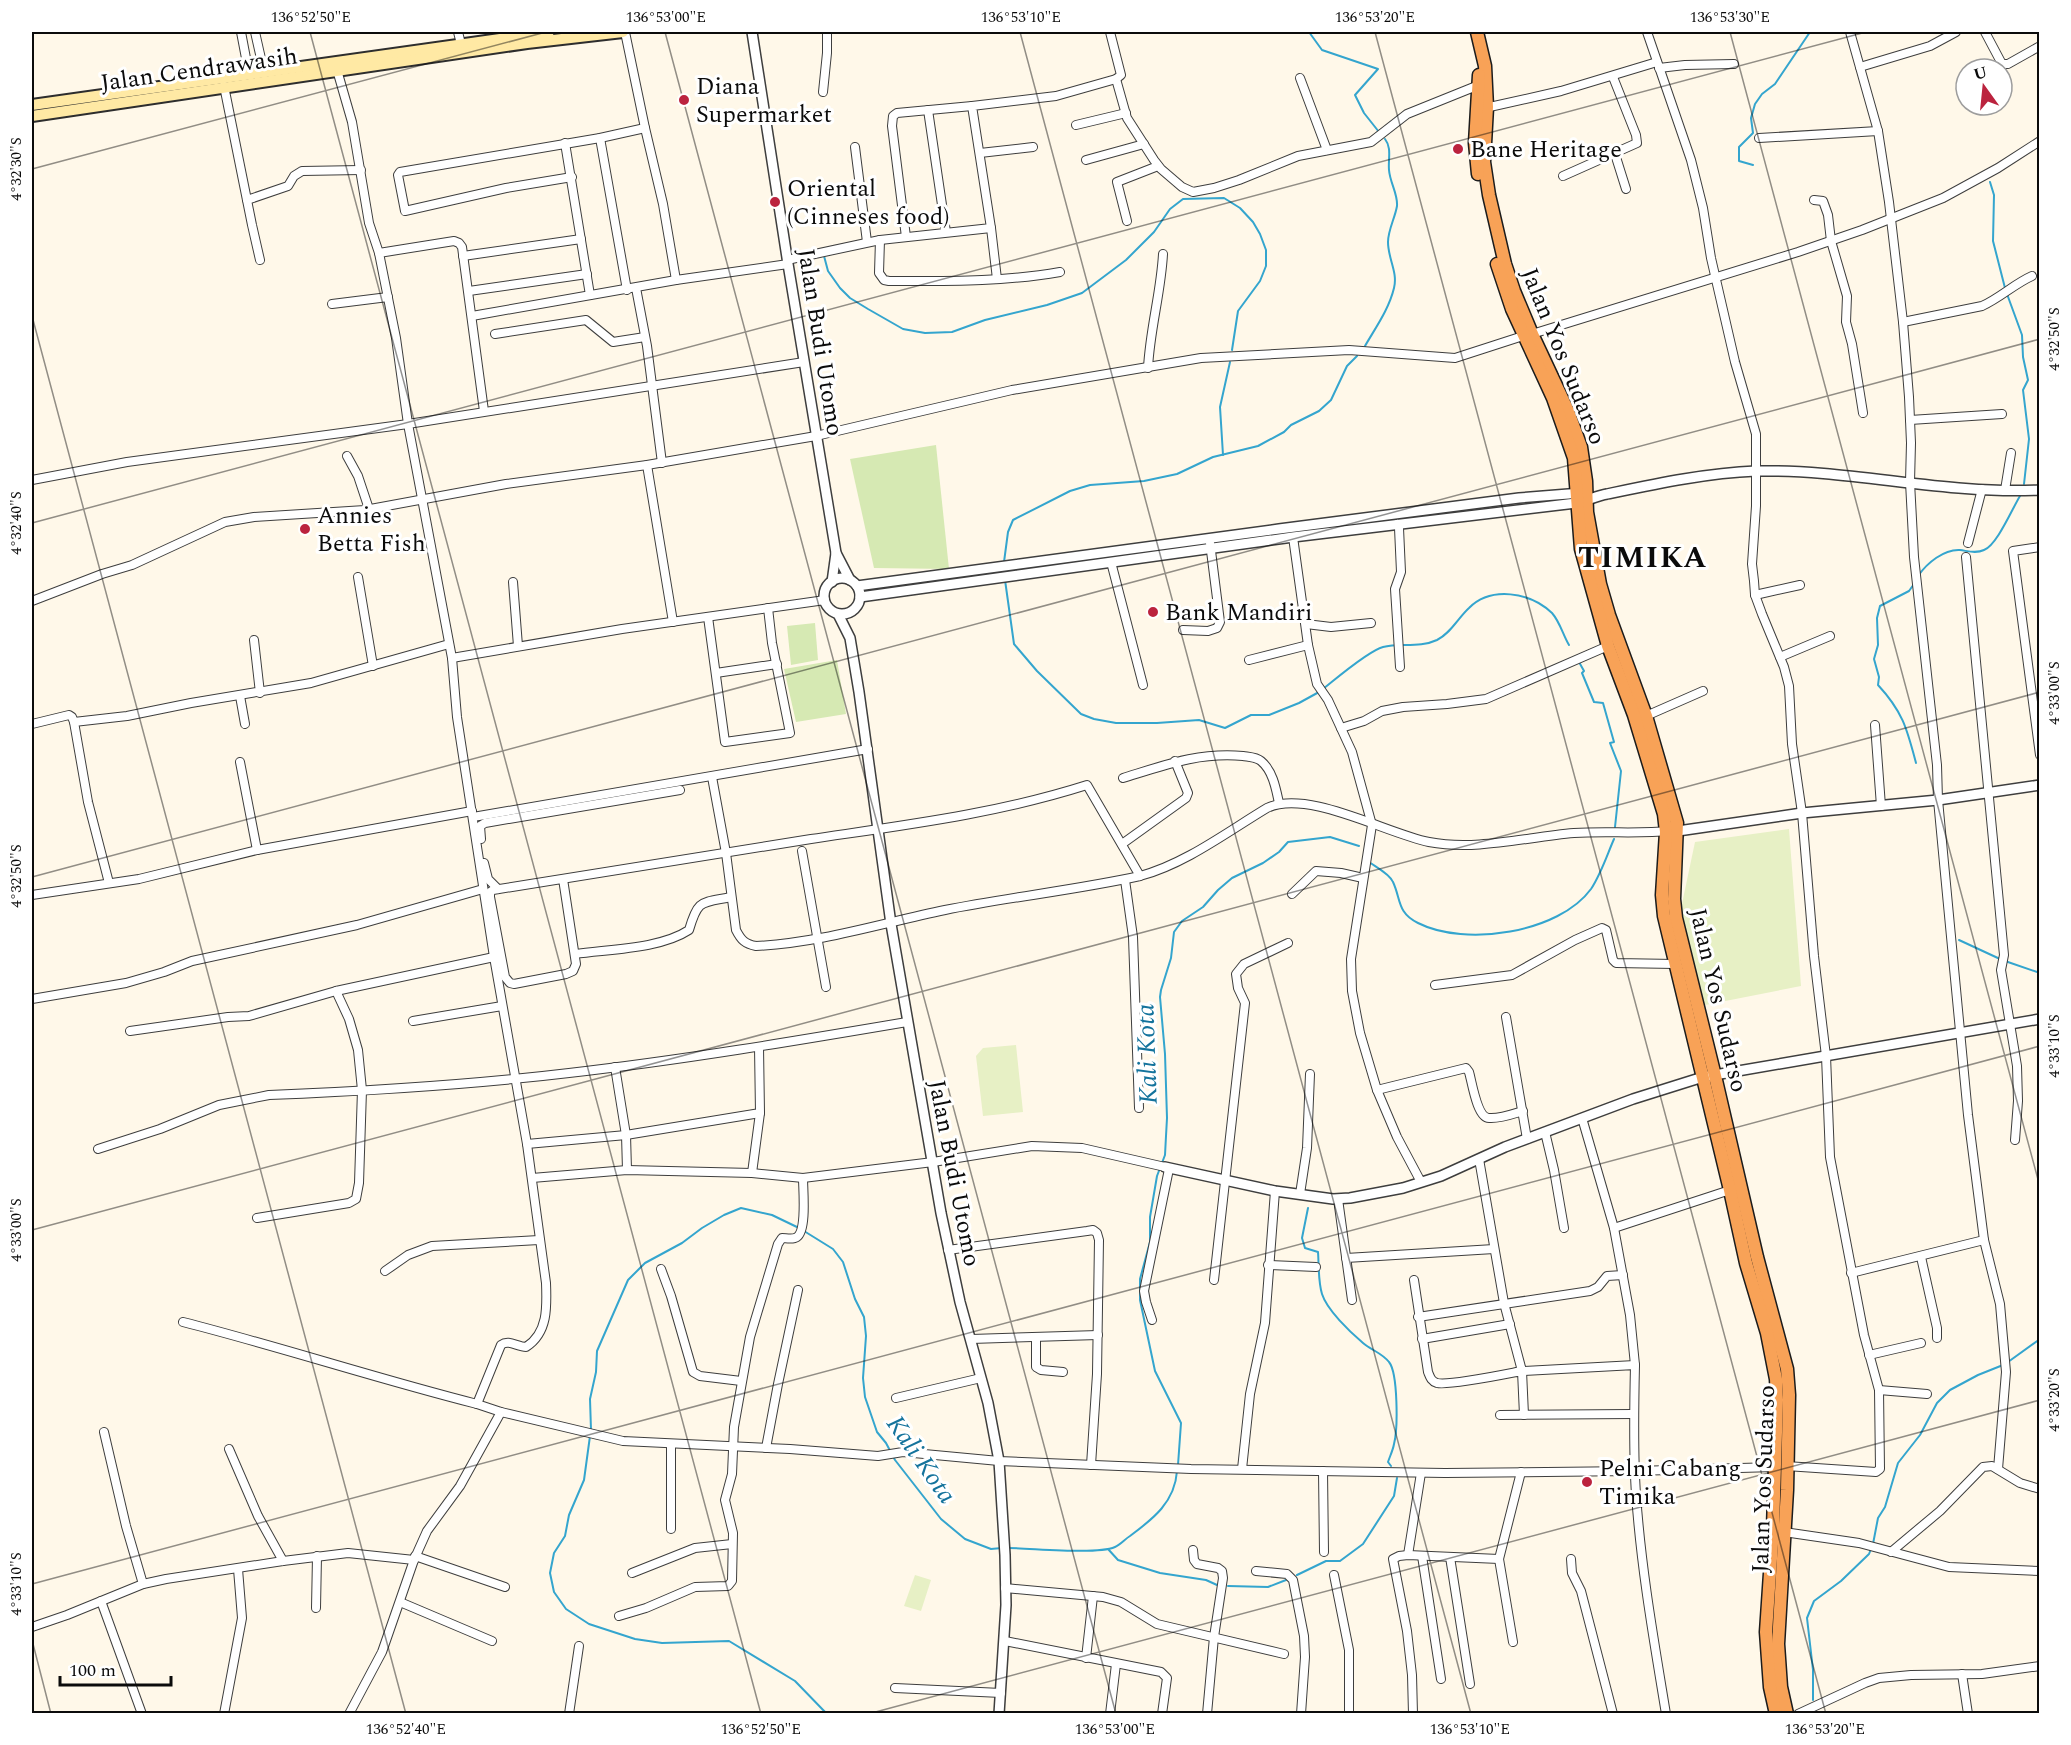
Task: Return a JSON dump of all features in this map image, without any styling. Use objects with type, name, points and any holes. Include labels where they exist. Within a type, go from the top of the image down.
[{"type":"highway","name":"Jalan Yos Sudarso","points":[[1469,32],[1478,69],[1483,108]]},
{"type":"highway","name":"Jalan Yos Sudarso","points":[[1477,32],[1485,66],[1483,108],[1475,154],[1485,211],[1504,289],[1527,335],[1564,426],[1584,497],[1606,605],[1646,716],[1675,813],[1663,905],[1675,964],[1709,1076],[1757,1257],[1772,1332],[1784,1532],[1778,1617],[1776,1713]]},
{"type":"highway","name":"Jalan Yos Sudarso","points":[[1584,497],[1581,549],[1608,646],[1634,715],[1672,831],[1676,918],[1746,1263],[1772,1332]]},
{"type":"highway","name":"Jalan Yos Sudarso","points":[[1781,1467],[1766,1632],[1775,1687],[1787,1713]]},
{"type":"main road","name":"Jalan Cendrawasih","points":[[32,105],[549,32]]},
{"type":"main road","name":"Jalan Cendrawasih","points":[[32,116],[527,43],[624,32]]},
{"type":"street","points":[[241,32],[249,74]]},
{"type":"street","points":[[255,32],[264,72]]},
{"type":"street","points":[[458,32],[461,44]]},
{"type":"street","points":[[624,32],[663,204],[676,280]]},
{"type":"street","name":"Jalan Budi Utomo","points":[[752,32],[787,262],[836,553],[832,582]]},
{"type":"street","points":[[823,92],[827,32]]},
{"type":"street","points":[[906,237],[892,120],[897,113],[1056,96],[1116,79],[1120,75],[1110,32]]},
{"type":"street","points":[[183,1322],[501,1412],[630,1442],[884,1456],[899,1452],[999,1461],[1191,1469],[1421,1473],[1781,1467],[1876,1472],[1880,1469],[1879,1390],[1851,1273],[1830,1157],[1826,1056],[1814,956],[1802,813],[1792,744],[1789,686],[1755,595],[1752,564],[1756,434],[1735,362],[1691,160],[1647,32]]},
{"type":"street","points":[[1850,32],[1878,131],[1903,322],[1917,581],[1937,765],[1938,800],[1962,1033],[1968,1115],[1984,1240],[2000,1304],[2006,1372],[1998,1469]]},
{"type":"street","points":[[1860,67],[1930,46],[1956,32]]},
{"type":"street","points":[[1985,32],[2002,64],[2008,64],[2040,46]]},
{"type":"street","points":[[1483,108],[1552,94],[1658,65],[1734,64]]},
{"type":"street","points":[[337,70],[352,123],[369,223],[379,253],[396,338],[408,424],[424,499],[452,658],[457,717],[483,889],[532,1178],[547,1306],[537,1337],[526,1347],[505,1342],[501,1345],[477,1404]]},
{"type":"street","points":[[1563,176],[1631,147],[1638,141],[1613,77]]},
{"type":"street","points":[[1300,78],[1327,150]]},
{"type":"street","points":[[1116,79],[1130,123],[1158,166],[1182,188],[1193,192],[1239,180],[1298,156],[1371,142],[1407,114],[1479,85]]},
{"type":"street","points":[[224,86],[260,260]]},
{"type":"street","points":[[972,105],[997,279]]},
{"type":"street","points":[[928,110],[946,232]]},
{"type":"street","points":[[1076,125],[1126,113]]},
{"type":"street","points":[[572,177],[405,210],[398,178],[400,172],[600,138],[645,128]]},
{"type":"street","points":[[1759,138],[1878,131]]},
{"type":"street","points":[[600,138],[627,290]]},
{"type":"street","points":[[32,601],[132,565],[225,522],[255,517],[369,509],[506,484],[662,463],[816,435],[1012,390],[1201,358],[1349,350],[1455,358],[1831,241],[1891,219],[1963,188],[2040,141]]},
{"type":"street","points":[[565,143],[590,295]]},
{"type":"street","points":[[1086,160],[1144,144]]},
{"type":"street","points":[[855,147],[867,242]]},
{"type":"street","points":[[980,153],[1033,147]]},
{"type":"street","points":[[1615,154],[1626,189]]},
{"type":"street","points":[[1127,221],[1117,182],[1158,166]]},
{"type":"street","points":[[247,200],[288,186],[294,176],[302,171],[361,170]]},
{"type":"street","points":[[1814,200],[1823,201],[1828,215],[1831,241],[1847,296],[1846,322],[1852,344],[1863,412]]},
{"type":"street","points":[[472,316],[787,262],[867,242],[991,228]]},
{"type":"street","points":[[463,256],[581,239]]},
{"type":"street","points":[[880,240],[879,273],[884,280],[997,279],[1060,272]]},
{"type":"street","points":[[379,253],[454,241],[459,243],[469,291],[484,411]]},
{"type":"street","points":[[1148,368],[1149,344],[1163,254]]},
{"type":"street","points":[[469,291],[587,274]]},
{"type":"street","points":[[1903,322],[1982,306],[2032,276]]},
{"type":"street","points":[[636,288],[653,385],[662,463]]},
{"type":"street","points":[[332,304],[387,297]]},
{"type":"street","points":[[495,334],[586,320],[613,342],[645,337]]},
{"type":"street","points":[[32,480],[127,462],[408,424],[804,362]]},
{"type":"street","points":[[1910,420],[2002,414]]},
{"type":"street","points":[[2005,490],[2011,453]]},
{"type":"street","points":[[347,456],[358,476],[369,509]]},
{"type":"street","points":[[647,465],[673,622]]},
{"type":"street","points":[[860,597],[1111,562],[1210,543],[1293,537],[1397,524],[1584,497],[1694,478],[1756,471],[1841,475],[1982,489],[2040,490]]},
{"type":"street","points":[[1968,543],[1982,489]]},
{"type":"street","points":[[853,583],[860,597],[857,607],[848,613],[838,614],[831,610],[825,600],[826,588],[832,582],[840,579],[853,583],[1210,543],[1519,498],[1584,497]]},
{"type":"street","points":[[1397,524],[1401,572],[1395,590],[1400,667]]},
{"type":"street","points":[[1293,537],[1308,645],[1319,688],[1328,700],[1352,752],[1372,825],[1351,959],[1352,991],[1360,1033],[1377,1090],[1397,1137],[1421,1182]]},
{"type":"street","points":[[1183,630],[1208,631],[1217,628],[1220,622],[1210,543]]},
{"type":"street","points":[[2040,547],[2013,551],[2040,755]]},
{"type":"street","name":"Jalan Budi Utomo","points":[[836,553],[853,583]]},
{"type":"street","points":[[1966,557],[2004,955],[2001,970],[2008,1025],[2017,1066],[2018,1101],[2015,1140]]},
{"type":"street","points":[[1111,562],[1143,685]]},
{"type":"street","points":[[358,577],[373,666]]},
{"type":"street","points":[[513,582],[518,646]]},
{"type":"street","points":[[1755,595],[1800,585]]},
{"type":"street","points":[[452,658],[708,616],[825,600]]},
{"type":"street","points":[[708,616],[725,742],[790,734],[768,608]]},
{"type":"street","name":"Jalan Budi Utomo","points":[[853,611],[850,638],[907,1022],[948,1250],[992,1420],[999,1461],[1005,1541],[1005,1641],[999,1713]]},
{"type":"street","name":"Jalan Budi Utomo","points":[[838,614],[850,638]]},
{"type":"street","points":[[1306,624],[1331,627],[1371,623]]},
{"type":"street","points":[[1780,657],[1830,636]]},
{"type":"street","points":[[254,640],[260,693]]},
{"type":"street","points":[[74,722],[127,717],[191,703],[260,693],[373,666],[449,644]]},
{"type":"street","points":[[1249,660],[1308,645]]},
{"type":"street","points":[[1341,728],[1364,721],[1382,711],[1486,699],[1608,646]]},
{"type":"street","points":[[716,673],[777,664]]},
{"type":"street","points":[[1646,716],[1702,691]]},
{"type":"street","points":[[240,696],[245,724]]},
{"type":"street","points":[[32,724],[69,715],[72,717],[88,802],[109,883]]},
{"type":"street","points":[[1875,724],[1881,806]]},
{"type":"street","points":[[32,895],[139,879],[257,850],[712,777],[868,749]]},
{"type":"street","points":[[1124,778],[1176,761],[1211,755],[1257,758],[1270,774],[1280,803]]},
{"type":"street","points":[[1122,844],[1186,798],[1188,793],[1176,761]]},
{"type":"street","points":[[240,762],[257,850]]},
{"type":"street","points":[[712,777],[726,853],[736,930],[747,944],[764,946],[891,924],[947,909],[1140,876],[1157,871],[1184,858],[1267,808],[1280,803],[1312,806],[1354,817],[1372,825],[1429,842],[1467,846],[1576,833],[1672,831],[1802,813],[1938,800],[2040,785]]},
{"type":"street","points":[[563,879],[575,954],[576,964],[573,971],[525,982],[510,983],[505,977],[490,892],[563,879],[990,812],[1087,785],[1140,876]]},
{"type":"street","points":[[498,890],[488,879],[484,863],[480,826],[485,823],[680,790]]},
{"type":"street","points":[[802,851],[826,987]]},
{"type":"street","points":[[1293,894],[1316,871],[1364,878]]},
{"type":"street","points":[[1125,880],[1133,937],[1139,1108]]},
{"type":"street","points":[[32,999],[126,983],[192,961],[313,936],[483,889]]},
{"type":"street","points":[[575,954],[654,944],[679,937],[689,930],[695,909],[699,905],[731,897]]},
{"type":"street","points":[[1435,985],[1512,975],[1575,940],[1602,928],[1606,930],[1613,960],[1616,963],[1675,964]]},
{"type":"street","points":[[1214,1280],[1245,1003],[1238,988],[1236,974],[1244,964],[1288,943]]},
{"type":"street","points":[[130,1031],[249,1016],[336,991],[494,957]]},
{"type":"street","points":[[257,1218],[349,1203],[356,1199],[359,1183],[362,1090],[358,1050],[349,1019],[336,991]]},
{"type":"street","points":[[413,1022],[502,1006]]},
{"type":"street","points":[[1506,1017],[1527,1139]]},
{"type":"street","points":[[532,1178],[627,1170],[752,1173],[803,1178],[1023,1148],[1061,1146],[1082,1148],[1275,1191],[1338,1199],[1403,1188],[1441,1176],[1479,1158],[1582,1118],[1633,1099],[1709,1076],[2040,1019]]},
{"type":"street","points":[[98,1149],[160,1130],[232,1101],[269,1095],[517,1079],[759,1047],[907,1022]]},
{"type":"street","points":[[752,1173],[760,1113],[759,1047]]},
{"type":"street","points":[[615,1067],[626,1134],[627,1170]]},
{"type":"street","points":[[1377,1090],[1466,1068],[1470,1072],[1479,1109],[1483,1116],[1489,1119],[1523,1112]]},
{"type":"street","points":[[1300,1194],[1307,1148],[1311,1074]]},
{"type":"street","points":[[527,1144],[626,1134],[760,1113]]},
{"type":"street","points":[[1582,1118],[1614,1228],[1630,1315],[1635,1365],[1633,1414],[1635,1471],[1646,1588],[1666,1713]]},
{"type":"street","points":[[1545,1132],[1564,1228]]},
{"type":"street","points":[[1479,1158],[1504,1303],[1522,1371],[1524,1415]]},
{"type":"street","points":[[1152,1320],[1147,1309],[1144,1291],[1167,1168]]},
{"type":"street","points":[[620,1616],[695,1587],[728,1586],[732,1581],[732,1523],[725,1500],[732,1474],[732,1447],[741,1381],[750,1337],[778,1244],[782,1238],[795,1238],[803,1222],[803,1178]]},
{"type":"street","points":[[1614,1228],[1731,1190]]},
{"type":"street","points":[[1242,1469],[1250,1394],[1265,1323],[1275,1191]]},
{"type":"street","points":[[1338,1199],[1352,1300]]},
{"type":"street","points":[[948,1250],[1093,1230],[1097,1233],[1099,1240],[1098,1335],[1091,1465]]},
{"type":"street","points":[[386,1271],[408,1255],[432,1245],[539,1240]]},
{"type":"street","points":[[1851,1273],[1984,1240]]},
{"type":"street","points":[[1346,1258],[1494,1249]]},
{"type":"street","points":[[1921,1257],[1937,1328],[1937,1338]]},
{"type":"street","points":[[1268,1266],[1316,1267]]},
{"type":"street","points":[[661,1269],[693,1372],[700,1376],[741,1381]]},
{"type":"street","points":[[1418,1317],[1590,1291],[1598,1287],[1607,1276],[1623,1275]]},
{"type":"street","points":[[1413,1280],[1429,1375],[1434,1382],[1454,1383],[1522,1371],[1635,1365]]},
{"type":"street","points":[[766,1448],[798,1290]]},
{"type":"street","points":[[1422,1339],[1510,1324]]},
{"type":"street","points":[[970,1340],[1098,1335]]},
{"type":"street","points":[[1036,1337],[1036,1367],[1041,1370],[1063,1372]]},
{"type":"street","points":[[1869,1355],[1921,1343]]},
{"type":"street","points":[[896,1398],[981,1378]]},
{"type":"street","points":[[1879,1390],[1927,1394]]},
{"type":"street","points":[[349,1713],[382,1652],[415,1558],[427,1531],[459,1486],[501,1412]]},
{"type":"street","points":[[1500,1415],[1633,1414]]},
{"type":"street","points":[[104,1432],[126,1526],[143,1584]]},
{"type":"street","points":[[671,1444],[671,1529]]},
{"type":"street","points":[[229,1449],[258,1516],[283,1561]]},
{"type":"street","points":[[1891,1552],[1940,1511],[1981,1468],[1990,1465],[2020,1483],[2040,1489]]},
{"type":"street","points":[[1323,1471],[1324,1552]]},
{"type":"street","points":[[1513,1642],[1498,1560],[1521,1472]]},
{"type":"street","points":[[1408,1555],[1421,1473]]},
{"type":"street","points":[[1784,1532],[1859,1543],[1949,1567],[2040,1571]]},
{"type":"street","points":[[632,1573],[694,1548],[732,1544]]},
{"type":"street","points":[[1192,1550],[1197,1564],[1218,1568],[1222,1572],[1220,1608],[1214,1637],[1207,1713]]},
{"type":"street","points":[[32,1627],[143,1584],[283,1561],[348,1553],[415,1558],[505,1587]]},
{"type":"street","points":[[1413,1713],[1412,1675],[1393,1561],[1395,1557],[1408,1555],[1498,1560]]},
{"type":"street","points":[[316,1608],[317,1556]]},
{"type":"street","points":[[1422,1556],[1441,1679]]},
{"type":"street","points":[[1450,1557],[1470,1684]]},
{"type":"street","points":[[1570,1559],[1572,1573],[1581,1591],[1613,1713]]},
{"type":"street","points":[[224,1713],[242,1618],[238,1569]]},
{"type":"street","points":[[1256,1571],[1287,1574],[1293,1580],[1304,1636],[1305,1657],[1301,1713]]},
{"type":"street","points":[[1334,1575],[1349,1650],[1349,1713]]},
{"type":"street","points":[[1005,1588],[1093,1596],[1121,1602],[1156,1624],[1284,1654]]},
{"type":"street","points":[[1086,1658],[1093,1596]]},
{"type":"street","points":[[101,1602],[142,1713]]},
{"type":"street","points":[[400,1602],[492,1641]]},
{"type":"street","points":[[1005,1641],[1161,1672],[1167,1678],[1162,1713]]},
{"type":"street","points":[[569,1713],[579,1646]]},
{"type":"street","points":[[1110,1713],[1116,1664]]},
{"type":"street","points":[[1797,1713],[1879,1678],[2001,1673],[2040,1666]]},
{"type":"street","points":[[1962,1674],[1968,1713]]},
{"type":"street","points":[[895,1688],[1001,1693]]},
{"type":"green space","points":[[936,445],[949,569],[874,568],[850,459]]},
{"type":"green space","points":[[815,623],[818,660],[791,665],[787,626]]},
{"type":"green space","points":[[837,660],[846,714],[796,722],[784,669]]},
{"type":"green space","points":[[1789,829],[1801,986],[1700,1006],[1679,918],[1695,842]]},
{"type":"green space","points":[[1016,1045],[1023,1112],[983,1116],[976,1056],[983,1048]]},
{"type":"green space","points":[[915,1575],[931,1580],[921,1611],[904,1606]]},
{"type":"waterway","name":"Kali Kota","points":[[1309,32],[1322,50],[1378,69],[1355,95],[1364,113],[1379,132]]},
{"type":"waterway","points":[[1753,165],[1739,161],[1739,147],[1753,133],[1751,118],[1755,104],[1762,94],[1775,84],[1810,32]]},
{"type":"waterway","name":"Kali Kota","points":[[1365,346],[1386,311],[1395,282],[1388,242],[1397,202],[1390,175],[1389,150],[1385,139]]},
{"type":"waterway","points":[[1990,182],[1994,195],[1993,241],[2005,288]]},
{"type":"waterway","points":[[824,256],[828,271],[840,288],[850,298],[868,309],[903,329],[925,333],[952,332],[985,320],[1047,305],[1082,293],[1126,260],[1154,232],[1170,209],[1183,199],[1224,198],[1240,208],[1253,222],[1266,250],[1266,266],[1260,281],[1238,311],[1232,350]]},
{"type":"waterway","points":[[2007,294],[2022,335],[2023,357],[2028,380],[2023,390],[2029,439],[2024,484]]},
{"type":"waterway","name":"Kali Kota","points":[[1004,562],[1008,532],[1013,520],[1070,491],[1090,485],[1144,481],[1177,474],[1213,457],[1258,446],[1319,411],[1331,400],[1347,366],[1357,356]]},
{"type":"waterway","points":[[1223,455],[1220,407],[1230,362]]},
{"type":"waterway","points":[[1918,576],[1926,566],[1942,554],[1954,550],[1978,552],[1989,547],[2020,496]]},
{"type":"waterway","name":"Kali Kota","points":[[1005,580],[1014,644],[1037,671],[1081,714],[1094,719],[1116,723],[1199,720],[1225,728],[1251,715],[1269,715],[1319,692]]},
{"type":"waterway","points":[[1914,584],[1909,591],[1880,606],[1877,618],[1878,645],[1874,659],[1879,677],[1878,685],[1903,721],[1916,763]]},
{"type":"waterway","name":"Kali Kota","points":[[1323,689],[1353,665],[1383,647],[1424,644],[1437,640],[1478,601],[1499,594],[1522,596],[1543,606],[1555,617],[1569,645]]},
{"type":"waterway","name":"Kali Kota","points":[[1579,662],[1594,702],[1603,703],[1614,742],[1610,743],[1621,771],[1615,827]]},
{"type":"waterway","name":"Kali Kota","points":[[1178,1465],[1181,1423],[1155,1371],[1140,1300],[1140,1279],[1150,1242],[1150,1217],[1157,1176],[1165,1155],[1167,1118],[1165,1054],[1160,997],[1171,958],[1174,932],[1182,921],[1203,907],[1232,878],[1263,863],[1279,852],[1288,842],[1330,837],[1359,846]]},
{"type":"waterway","name":"Kali Kota","points":[[1369,862],[1391,879],[1406,915],[1418,923],[1460,934],[1510,932],[1557,916],[1576,904],[1595,883],[1614,839]]},
{"type":"waterway","points":[[1959,940],[2000,959]]},
{"type":"waterway","points":[[2005,961],[2040,973]]},
{"type":"waterway","name":"Kali Kota","points":[[591,1430],[590,1399],[596,1372],[597,1351],[628,1280],[645,1263],[682,1243],[724,1215],[741,1208],[772,1215],[799,1228]]},
{"type":"waterway","points":[[1308,1208],[1302,1238],[1305,1248],[1318,1252],[1320,1284],[1325,1300],[1346,1327],[1363,1343],[1386,1359],[1392,1368],[1397,1414],[1394,1444],[1388,1462],[1391,1466]]},
{"type":"waterway","name":"Kali Kota","points":[[804,1231],[833,1249],[843,1262],[855,1299],[864,1317],[865,1397],[877,1432],[895,1460],[941,1519],[965,1539],[991,1549],[1002,1548]]},
{"type":"waterway","points":[[2008,1362],[2040,1339]]},
{"type":"waterway","points":[[1873,1544],[1878,1518],[1885,1507],[1898,1463],[1920,1435],[1937,1403],[1950,1390],[2003,1365]]},
{"type":"waterway","name":"Kali Kota","points":[[590,1436],[584,1480],[569,1515],[565,1536],[554,1553],[550,1573],[554,1592],[566,1609],[589,1624],[635,1639],[662,1643],[729,1641],[795,1681],[827,1714]]},
{"type":"waterway","name":"Kali Kota","points":[[1008,1548],[1094,1551],[1115,1547],[1147,1523],[1161,1509],[1172,1492],[1177,1471]]},
{"type":"waterway","points":[[1297,1575],[1326,1561],[1340,1561],[1363,1544],[1394,1496],[1397,1478]]},
{"type":"waterway","points":[[1108,1549],[1118,1560],[1160,1573],[1206,1580],[1217,1585]]},
{"type":"waterway","points":[[1813,1700],[1813,1670],[1807,1618],[1814,1601],[1841,1581],[1869,1554],[1871,1549]]},
{"type":"waterway","points":[[1228,1586],[1268,1587],[1286,1580]]},
{"type":"place","name":"Diana Supermarket","points":[[684,100]]},
{"type":"place","name":"Bane Heritage","points":[[1458,149]]},
{"type":"place","name":"Oriental (Cinneses food)","points":[[775,202]]},
{"type":"place","name":"Annies Betta Fish","points":[[305,529]]},
{"type":"place","name":"Bank Mandiri","points":[[1153,612]]},
{"type":"place","name":"Pelni Cabang Timika","points":[[1587,1482]]},
{"type":"district","name":"TIMIKA","points":[[1643,557]]}]
